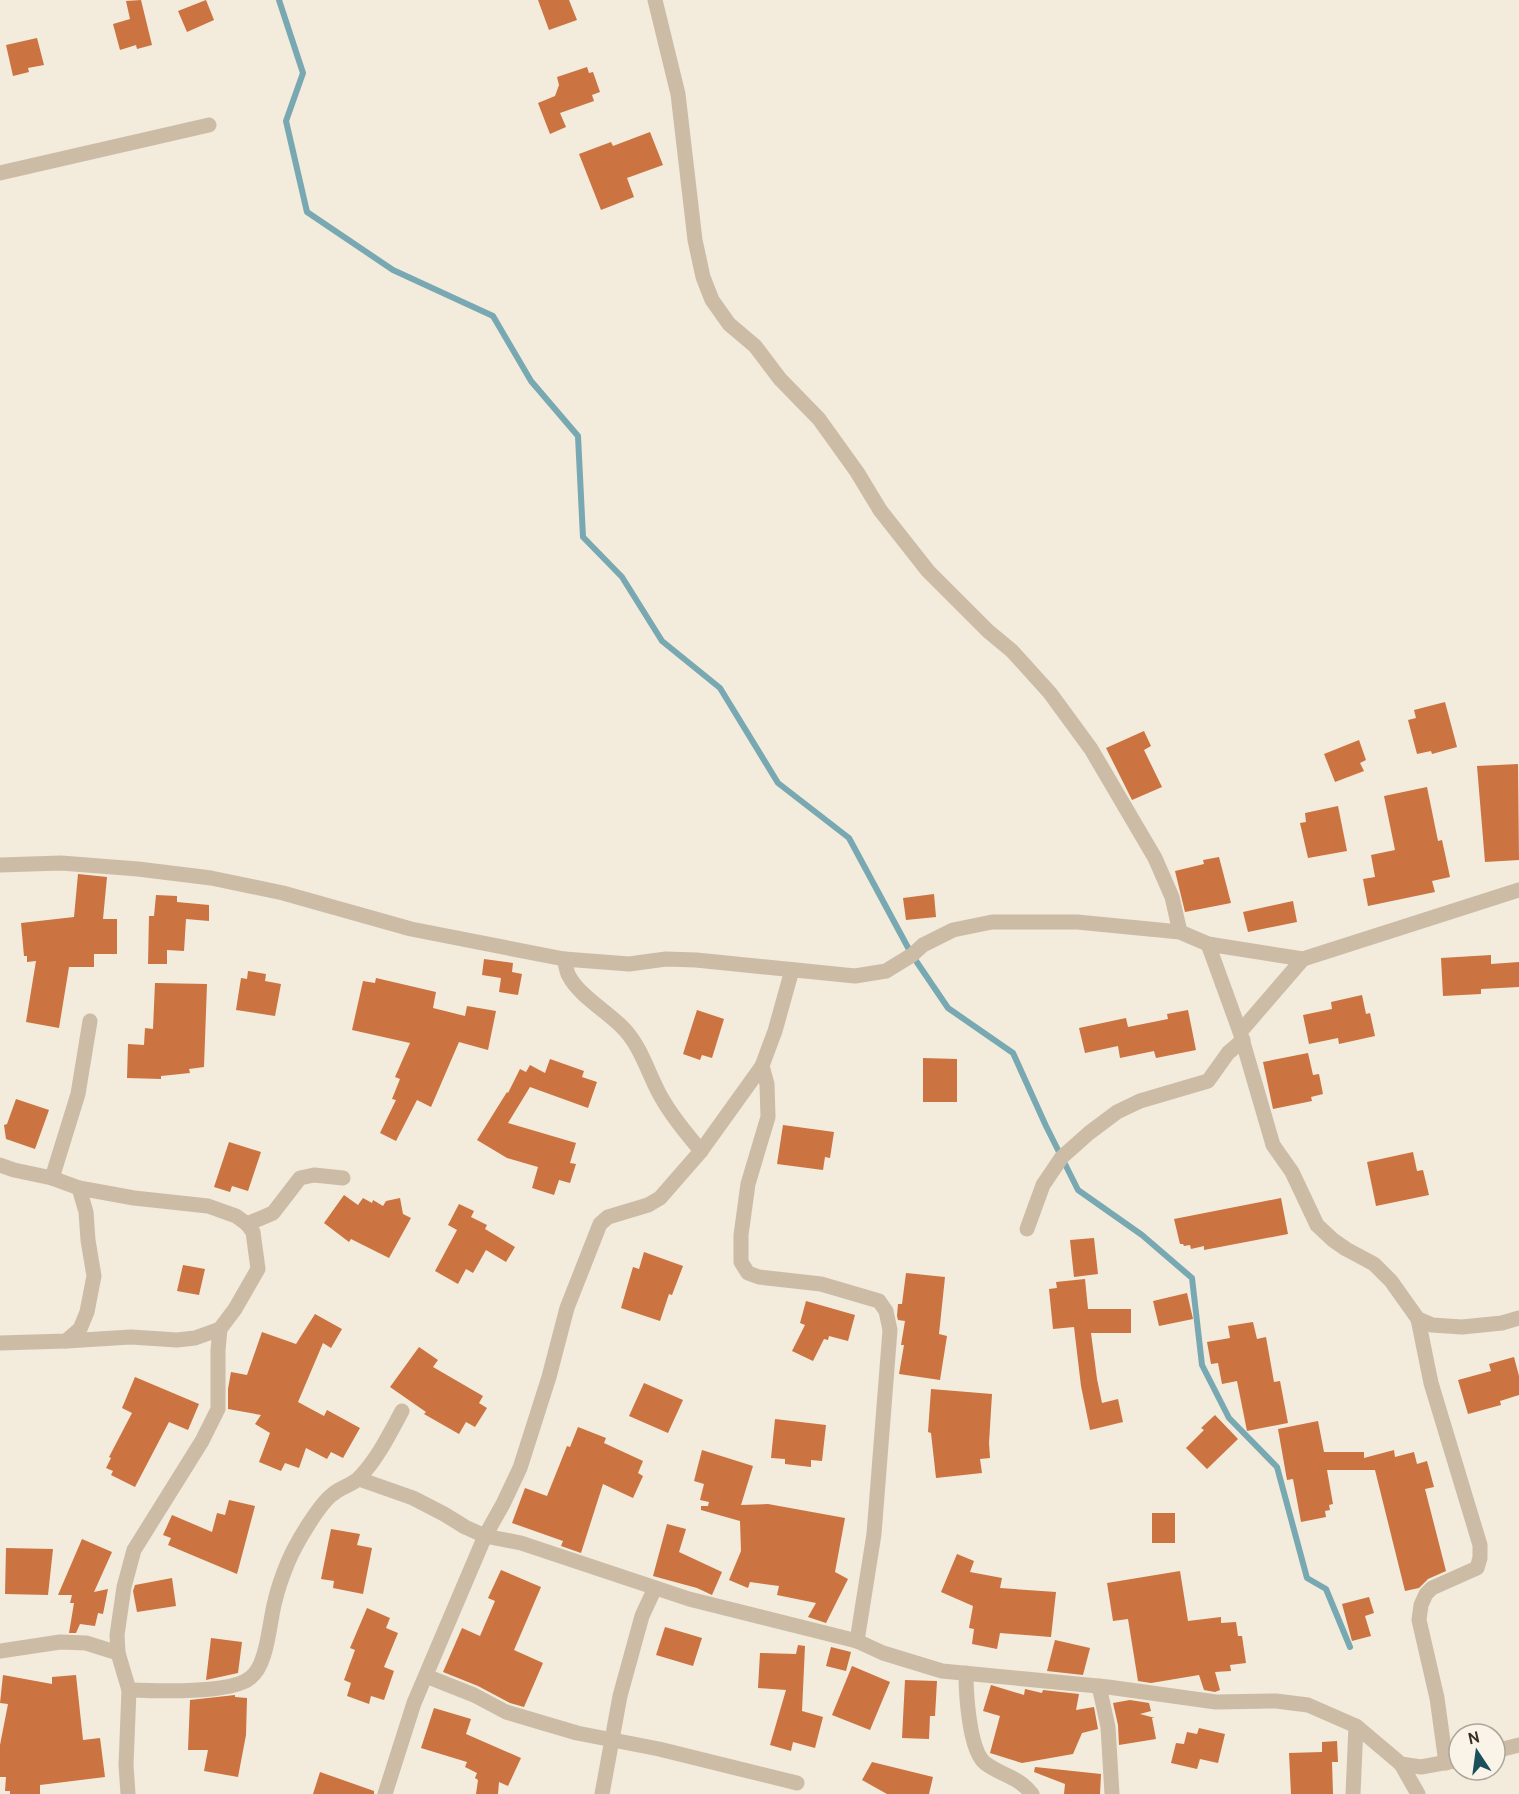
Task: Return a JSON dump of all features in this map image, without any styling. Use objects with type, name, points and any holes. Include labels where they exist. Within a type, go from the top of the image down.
[{"type":"street","points":[[655,0],[678,94],[695,240],[703,277],[712,300],[729,324],[755,346],[780,379],[819,419],[857,472],[880,510],[928,571],[988,631],[1012,651],[1050,693],[1091,749],[1155,858],[1172,897],[1180,932]]},
{"type":"street","points":[[0,173],[209,125]]},
{"type":"street","points":[[0,865],[61,864],[138,869],[211,878],[283,893],[411,929],[564,958],[630,964],[666,959],[696,960],[855,976],[886,971],[912,955],[922,945],[953,930],[992,922],[1077,922],[1180,932],[1208,944],[1303,958],[1519,890]]},
{"type":"street","points":[[1208,944],[1241,1036],[1273,1145],[1292,1172],[1317,1224],[1333,1240],[1374,1264],[1391,1281],[1418,1319],[1431,1383],[1480,1545],[1477,1568],[1432,1588],[1421,1605],[1419,1620],[1447,1738]]},
{"type":"street","points":[[564,958],[569,976],[580,992],[601,1007],[626,1032],[647,1064],[659,1094],[700,1151]]},
{"type":"street","points":[[1027,1229],[1043,1185],[1062,1157],[1089,1132],[1117,1112],[1140,1101],[1208,1081],[1303,958]]},
{"type":"street","points":[[385,1794],[414,1703],[485,1536],[520,1468],[549,1377],[567,1308],[600,1224],[608,1217],[648,1205],[660,1198],[700,1151],[762,1066],[775,1031],[792,970]]},
{"type":"street","points":[[52,1178],[78,1094],[90,1021]]},
{"type":"street","points":[[762,1066],[767,1084],[768,1117],[748,1184],[741,1235],[741,1262],[748,1273],[759,1277],[821,1284],[879,1301],[886,1311],[890,1330],[874,1534],[857,1641]]},
{"type":"street","points":[[0,1166],[52,1178],[79,1188],[134,1198],[208,1206],[236,1216],[247,1224],[252,1232],[258,1269],[235,1309],[220,1329],[218,1408],[202,1441],[134,1550],[124,1587],[117,1635],[118,1653],[129,1690],[126,1765],[128,1794]]},
{"type":"street","points":[[247,1224],[273,1213],[300,1178],[314,1175],[343,1178]]},
{"type":"street","points":[[66,1341],[80,1329],[87,1312],[94,1276],[86,1212],[79,1188]]},
{"type":"street","points":[[1418,1319],[1432,1325],[1462,1327],[1502,1323],[1519,1317]]},
{"type":"street","points":[[0,1343],[131,1337],[177,1340],[195,1338],[220,1329]]},
{"type":"street","points":[[129,1690],[217,1688],[241,1685],[253,1677],[262,1661],[275,1602],[288,1561],[310,1522],[332,1494],[359,1479],[383,1445],[402,1412]]},
{"type":"street","points":[[359,1479],[413,1498],[485,1536],[521,1543],[689,1599],[857,1641],[883,1653],[942,1671],[1099,1686],[1216,1702],[1276,1701],[1308,1705],[1356,1725],[1401,1764],[1418,1794]]},
{"type":"street","points":[[602,1794],[620,1696],[642,1616],[655,1588]]},
{"type":"street","points":[[0,1651],[60,1642],[86,1643],[118,1653]]},
{"type":"street","points":[[966,1673],[967,1705],[979,1754],[985,1763],[1024,1784],[1032,1794]]},
{"type":"street","points":[[426,1676],[474,1695],[506,1712],[577,1733],[756,1771],[797,1783]]},
{"type":"street","points":[[1099,1686],[1108,1727],[1112,1794]]},
{"type":"street","points":[[1353,1794],[1356,1725]]},
{"type":"street","points":[[1401,1764],[1421,1767],[1447,1763]]},
{"type":"building","points":[[141,0],[152,45],[137,49],[136,45],[120,50],[113,24],[130,19],[126,1]]},
{"type":"building","points":[[206,0],[214,20],[187,32],[178,11]]},
{"type":"building","points":[[538,0],[569,0],[577,20],[549,30]]},
{"type":"building","points":[[37,38],[44,65],[28,68],[29,72],[13,76],[6,45]]},
{"type":"building","points":[[587,67],[589,73],[593,72],[600,92],[592,95],[594,101],[560,113],[566,127],[550,134],[538,103],[555,96],[559,85],[557,77]]},
{"type":"building","points":[[650,132],[663,165],[627,178],[634,197],[601,210],[579,154],[611,142],[613,146]]},
{"type":"building","points":[[1445,702],[1457,747],[1432,754],[1431,751],[1417,754],[1408,720],[1416,718],[1414,710]]},
{"type":"building","points":[[1144,731],[1151,746],[1144,750],[1162,787],[1132,800],[1106,748]]},
{"type":"building","points":[[1359,740],[1366,760],[1360,763],[1364,771],[1335,782],[1324,754]]},
{"type":"building","points":[[1518,764],[1519,860],[1485,862],[1477,766]]},
{"type":"building","points":[[1427,787],[1438,841],[1442,840],[1450,877],[1432,881],[1435,892],[1368,906],[1363,879],[1375,877],[1371,855],[1395,850],[1384,796]]},
{"type":"building","points":[[1338,806],[1347,851],[1308,858],[1300,823],[1306,822],[1305,813]]},
{"type":"building","points":[[1219,857],[1231,903],[1185,912],[1175,871],[1204,864],[1203,860]]},
{"type":"building","points":[[78,874],[107,877],[103,919],[117,919],[117,954],[94,954],[94,967],[69,967],[59,1028],[26,1022],[36,961],[27,962],[27,956],[24,956],[21,923],[74,917]]},
{"type":"building","points":[[934,894],[936,917],[906,920],[903,898]]},
{"type":"building","points":[[156,895],[177,896],[177,902],[209,905],[209,921],[186,919],[184,951],[167,950],[167,964],[148,964],[149,916],[154,916]]},
{"type":"building","points":[[1293,901],[1297,922],[1248,932],[1243,912]]},
{"type":"building","points":[[1491,955],[1491,964],[1519,962],[1519,987],[1481,989],[1481,994],[1443,996],[1441,958]]},
{"type":"building","points":[[484,959],[513,963],[512,972],[522,974],[518,995],[499,992],[501,978],[482,975]]},
{"type":"building","points":[[248,971],[266,974],[265,981],[281,984],[275,1016],[236,1010],[241,978],[247,979]]},
{"type":"building","points":[[376,978],[436,992],[433,1008],[465,1016],[467,1006],[496,1011],[488,1050],[459,1042],[431,1107],[417,1100],[396,1141],[380,1133],[396,1100],[392,1099],[400,1079],[395,1077],[410,1043],[352,1030],[363,981],[375,983]]},
{"type":"building","points":[[155,983],[207,984],[204,1067],[189,1069],[190,1073],[161,1076],[161,1079],[127,1078],[128,1044],[144,1045],[145,1028],[153,1029]]},
{"type":"building","points":[[1362,995],[1366,1014],[1370,1013],[1375,1036],[1339,1044],[1338,1038],[1309,1044],[1303,1015],[1332,1009],[1331,1002]]},
{"type":"building","points":[[697,1010],[724,1019],[712,1058],[702,1055],[700,1060],[683,1054]]},
{"type":"building","points":[[1188,1010],[1196,1050],[1156,1058],[1154,1051],[1120,1058],[1118,1046],[1085,1053],[1079,1028],[1126,1018],[1128,1027],[1168,1019],[1167,1014]]},
{"type":"building","points":[[1308,1053],[1313,1075],[1319,1074],[1323,1094],[1311,1097],[1312,1101],[1273,1109],[1263,1062]]},
{"type":"building","points":[[923,1058],[957,1059],[957,1102],[923,1102]]},
{"type":"building","points":[[550,1059],[584,1071],[582,1077],[597,1082],[588,1108],[530,1087],[508,1123],[576,1143],[570,1163],[576,1164],[570,1183],[559,1180],[554,1195],[532,1188],[538,1167],[507,1158],[477,1140],[508,1093],[520,1069],[526,1072],[530,1065],[545,1073]]},
{"type":"building","points":[[16,1099],[49,1110],[35,1149],[6,1139],[4,1125],[7,1124]]},
{"type":"building","points":[[783,1125],[834,1132],[830,1158],[825,1157],[823,1170],[777,1164]]},
{"type":"building","points":[[229,1142],[261,1152],[248,1191],[232,1186],[230,1192],[214,1187]]},
{"type":"building","points":[[1413,1152],[1417,1171],[1423,1170],[1429,1195],[1376,1206],[1367,1162]]},
{"type":"building","points":[[344,1195],[358,1205],[363,1198],[372,1203],[373,1200],[383,1206],[386,1201],[400,1198],[403,1214],[411,1218],[389,1258],[351,1239],[349,1242],[324,1223]]},
{"type":"building","points":[[1281,1198],[1288,1234],[1204,1250],[1204,1246],[1191,1249],[1190,1245],[1180,1244],[1174,1219]]},
{"type":"building","points":[[459,1204],[474,1211],[471,1217],[487,1225],[485,1229],[515,1247],[506,1262],[486,1250],[473,1273],[466,1269],[458,1284],[435,1271],[457,1230],[448,1225]]},
{"type":"building","points":[[1094,1238],[1098,1274],[1074,1277],[1070,1240]]},
{"type":"building","points":[[644,1252],[683,1266],[672,1295],[669,1294],[660,1321],[621,1308],[633,1267],[639,1269]]},
{"type":"building","points":[[183,1265],[205,1269],[199,1295],[177,1291]]},
{"type":"building","points":[[906,1273],[945,1277],[939,1334],[947,1336],[940,1380],[899,1374],[905,1321],[898,1320],[897,1316],[898,1304],[902,1304]]},
{"type":"building","points":[[1085,1279],[1088,1309],[1131,1309],[1131,1333],[1091,1333],[1102,1403],[1118,1399],[1123,1422],[1090,1430],[1081,1386],[1074,1327],[1053,1329],[1049,1289],[1057,1288],[1056,1282]]},
{"type":"building","points":[[1187,1293],[1193,1319],[1159,1326],[1153,1301]]},
{"type":"building","points":[[806,1301],[855,1315],[848,1341],[829,1336],[828,1340],[824,1339],[813,1361],[792,1351],[805,1325],[800,1323]]},
{"type":"building","points":[[315,1314],[342,1329],[331,1348],[323,1343],[298,1402],[324,1416],[327,1410],[360,1428],[343,1458],[331,1452],[327,1459],[306,1448],[299,1468],[285,1463],[281,1471],[259,1462],[270,1433],[255,1424],[261,1415],[228,1409],[231,1372],[247,1375],[262,1332],[296,1344]]},
{"type":"building","points":[[1253,1322],[1257,1339],[1266,1337],[1274,1382],[1280,1381],[1288,1423],[1247,1431],[1237,1381],[1222,1384],[1218,1363],[1211,1364],[1207,1342],[1230,1338],[1228,1326]]},
{"type":"building","points":[[419,1347],[438,1360],[433,1367],[483,1396],[479,1403],[487,1408],[475,1427],[466,1422],[459,1434],[424,1414],[426,1412],[390,1387]]},
{"type":"building","points":[[1514,1357],[1519,1376],[1519,1395],[1500,1401],[1501,1405],[1468,1414],[1458,1380],[1491,1371],[1489,1364]]},
{"type":"building","points":[[135,1377],[199,1404],[188,1430],[169,1422],[135,1487],[111,1475],[113,1471],[106,1468],[111,1458],[109,1457],[132,1413],[122,1408]]},
{"type":"building","points":[[644,1383],[683,1400],[668,1433],[629,1416]]},
{"type":"building","points":[[931,1389],[992,1394],[990,1458],[980,1459],[982,1473],[936,1478],[931,1433],[928,1432]]},
{"type":"building","points":[[1215,1415],[1238,1439],[1207,1469],[1186,1448],[1204,1430],[1201,1428]]},
{"type":"building","points":[[775,1419],[826,1425],[822,1461],[811,1460],[811,1467],[785,1464],[785,1459],[771,1458]]},
{"type":"building","points":[[1318,1421],[1324,1452],[1364,1452],[1364,1458],[1394,1450],[1395,1457],[1414,1452],[1417,1464],[1427,1461],[1434,1487],[1425,1489],[1446,1571],[1428,1579],[1419,1588],[1405,1591],[1375,1470],[1327,1470],[1333,1504],[1329,1505],[1330,1510],[1325,1511],[1326,1517],[1301,1522],[1293,1479],[1287,1480],[1278,1429]]},
{"type":"building","points":[[578,1427],[606,1438],[604,1443],[643,1461],[638,1473],[643,1476],[633,1498],[603,1484],[581,1553],[561,1546],[563,1541],[512,1523],[525,1488],[547,1496],[567,1446],[570,1447]]},
{"type":"building","points":[[702,1450],[753,1466],[741,1505],[768,1504],[845,1518],[835,1572],[848,1579],[826,1623],[808,1617],[816,1603],[777,1595],[779,1586],[750,1582],[748,1588],[729,1580],[741,1551],[740,1521],[701,1510],[701,1506],[708,1506],[709,1502],[700,1500],[704,1484],[694,1481]]},
{"type":"building","points":[[229,1500],[255,1506],[237,1574],[168,1545],[171,1538],[163,1535],[172,1515],[212,1532],[217,1513],[225,1515]]},
{"type":"building","points":[[1152,1513],[1175,1513],[1175,1543],[1152,1543]]},
{"type":"building","points":[[667,1524],[686,1529],[679,1552],[722,1572],[712,1595],[697,1588],[653,1576]]},
{"type":"building","points":[[331,1529],[360,1534],[357,1545],[372,1548],[363,1594],[333,1588],[334,1581],[321,1579]]},
{"type":"building","points":[[82,1539],[112,1552],[94,1592],[108,1589],[103,1614],[98,1613],[95,1626],[80,1624],[76,1633],[69,1633],[74,1603],[70,1603],[72,1595],[58,1595]]},
{"type":"building","points":[[6,1548],[53,1549],[48,1595],[5,1594]]},
{"type":"building","points":[[957,1554],[974,1561],[970,1572],[1002,1578],[1000,1588],[1056,1592],[1051,1637],[1000,1633],[997,1649],[972,1644],[974,1629],[969,1628],[973,1606],[941,1592]]},
{"type":"building","points":[[501,1570],[541,1587],[514,1650],[543,1663],[524,1707],[510,1703],[478,1686],[443,1672],[462,1628],[480,1636],[495,1601],[488,1598]]},
{"type":"building","points":[[1180,1571],[1188,1621],[1221,1617],[1221,1623],[1236,1622],[1238,1636],[1242,1636],[1246,1663],[1230,1665],[1231,1671],[1215,1672],[1220,1690],[1215,1692],[1204,1690],[1199,1675],[1151,1683],[1138,1681],[1128,1619],[1113,1621],[1107,1583]]},
{"type":"building","points":[[172,1578],[176,1606],[137,1612],[133,1591],[135,1585]]},
{"type":"building","points":[[1369,1597],[1374,1613],[1365,1616],[1371,1636],[1352,1641],[1342,1604]]},
{"type":"building","points":[[367,1608],[390,1618],[386,1628],[398,1633],[384,1667],[394,1671],[384,1700],[371,1696],[369,1704],[347,1696],[351,1683],[344,1680],[355,1650],[350,1648]]},
{"type":"building","points":[[665,1627],[702,1638],[693,1666],[656,1655]]},
{"type":"building","points":[[211,1638],[242,1642],[238,1673],[206,1680]]},
{"type":"building","points":[[1055,1640],[1090,1648],[1083,1675],[1047,1671]]},
{"type":"building","points":[[798,1645],[805,1646],[802,1711],[823,1717],[815,1748],[793,1742],[791,1751],[770,1745],[786,1690],[758,1688],[760,1653],[796,1654]]},
{"type":"building","points":[[831,1647],[851,1652],[846,1671],[826,1666]]},
{"type":"building","points":[[852,1666],[890,1682],[870,1730],[832,1715]]},
{"type":"building","points":[[3,1675],[52,1684],[52,1677],[76,1675],[83,1740],[100,1738],[105,1777],[40,1785],[40,1794],[10,1794],[10,1791],[5,1791],[6,1777],[0,1777],[0,1745],[8,1704],[0,1703]]},
{"type":"building","points":[[905,1680],[937,1681],[935,1716],[930,1716],[929,1739],[902,1738]]},
{"type":"building","points":[[991,1685],[1024,1695],[1025,1689],[1042,1693],[1043,1690],[1079,1694],[1076,1710],[1094,1707],[1098,1729],[1082,1733],[1073,1754],[1022,1763],[990,1753],[1000,1716],[983,1711]]},
{"type":"building","points":[[235,1695],[235,1697],[247,1698],[246,1735],[238,1777],[204,1771],[208,1750],[188,1750],[190,1700]]},
{"type":"building","points":[[1130,1700],[1149,1703],[1151,1711],[1140,1714],[1155,1718],[1152,1718],[1156,1739],[1119,1745],[1118,1725],[1113,1703]]},
{"type":"building","points":[[434,1708],[471,1719],[466,1734],[521,1758],[508,1786],[499,1782],[498,1794],[476,1794],[477,1773],[465,1767],[467,1762],[421,1748]]},
{"type":"building","points":[[1199,1728],[1225,1734],[1218,1763],[1200,1759],[1197,1769],[1171,1763],[1176,1743],[1184,1744],[1187,1732],[1197,1734]]},
{"type":"building","points":[[1337,1741],[1338,1762],[1332,1762],[1333,1794],[1291,1794],[1289,1753],[1322,1752],[1322,1742]]},
{"type":"building","points":[[872,1762],[933,1777],[929,1794],[887,1794],[862,1780]]},
{"type":"building","points":[[1035,1767],[1101,1774],[1100,1794],[1064,1794],[1065,1784],[1034,1772]]},
{"type":"building","points":[[320,1772],[374,1791],[374,1794],[313,1794]]},
{"type":"waterway","points":[[279,0],[303,73],[286,121],[307,212],[393,270],[493,316],[531,381],[578,436],[583,537],[622,577],[662,641],[720,688],[778,783],[849,838],[912,955],[948,1008],[1013,1053],[1078,1190],[1142,1235],[1192,1278],[1202,1365],[1229,1418],[1277,1467],[1307,1578],[1326,1589],[1350,1647]]}]
